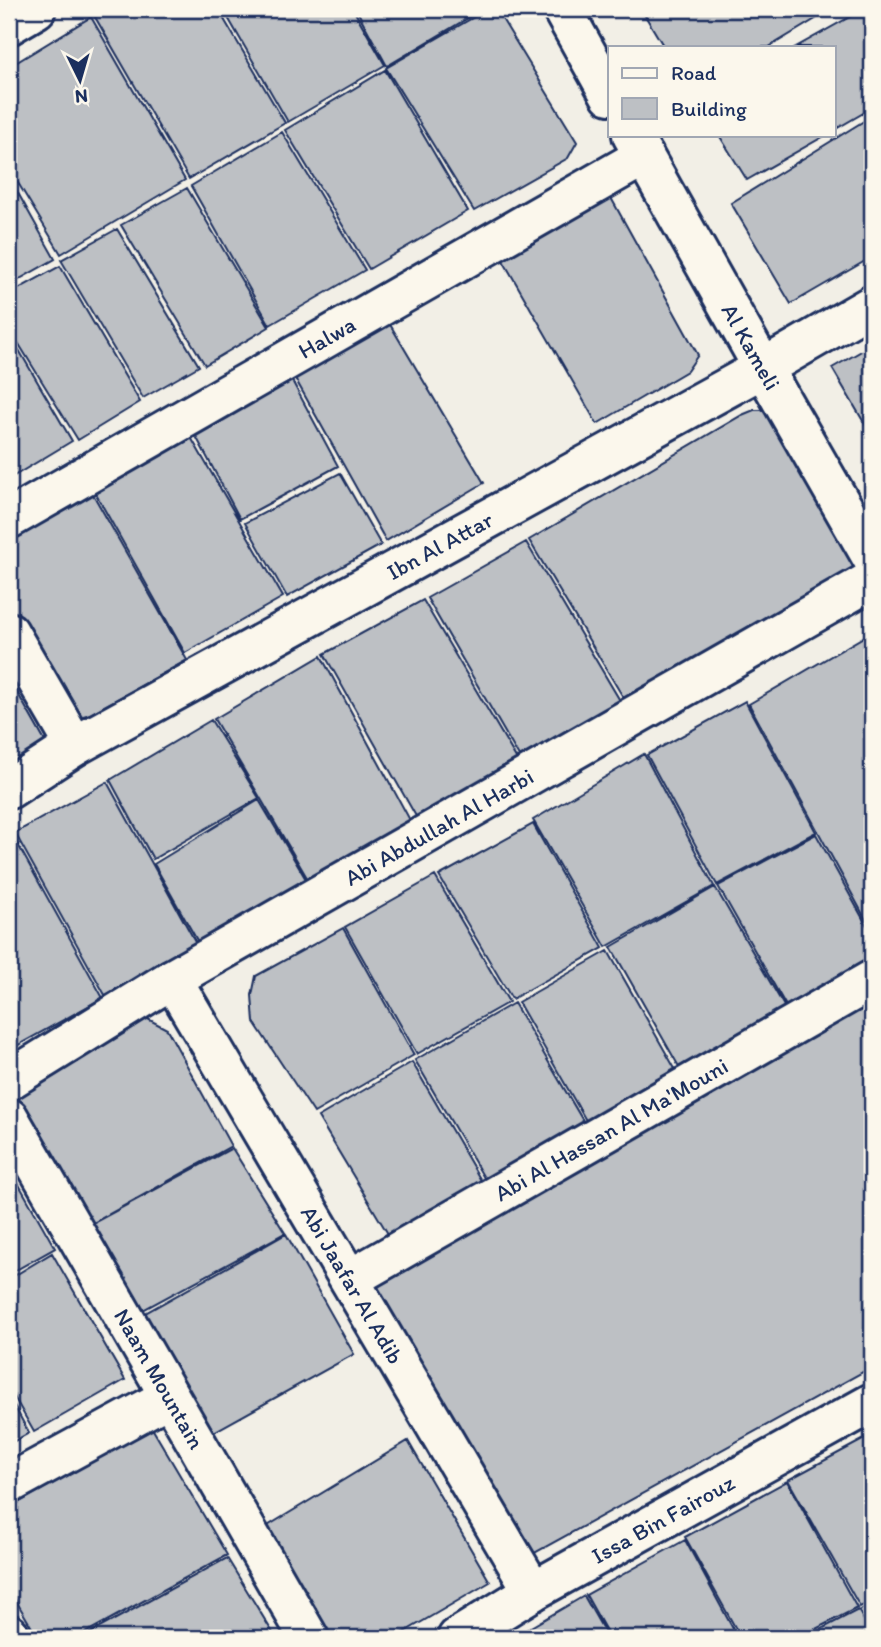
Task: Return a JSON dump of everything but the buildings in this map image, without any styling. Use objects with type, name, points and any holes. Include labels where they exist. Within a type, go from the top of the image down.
[{"type":"street","points":[[9,25],[36,9]]},
{"type":"street","points":[[562,9],[608,90]]},
{"type":"street","name":"Al Kameli","points":[[638,146],[872,558]]},
{"type":"street","name":"Halwa","points":[[9,519],[638,146]]},
{"type":"street","name":"Ibn Al Attar","points":[[9,789],[75,746],[872,305]]},
{"type":"street","name":"Abi Abdullah Al Harbi","points":[[9,1080],[172,979],[872,580]]},
{"type":"street","points":[[9,632],[75,746]]},
{"type":"street","name":"Abi Jaafar Al Adib","points":[[172,979],[533,1591]]},
{"type":"street","name":"Abi Al Hassan Al Ma'Mouni","points":[[350,1279],[872,980]]},
{"type":"street","name":"Naam Mountain","points":[[9,1118],[309,1638]]},
{"type":"street","points":[[9,1484],[169,1397]]},
{"type":"street","name":"Issa Bin Fairouz","points":[[457,1638],[533,1591],[872,1403]]}]
